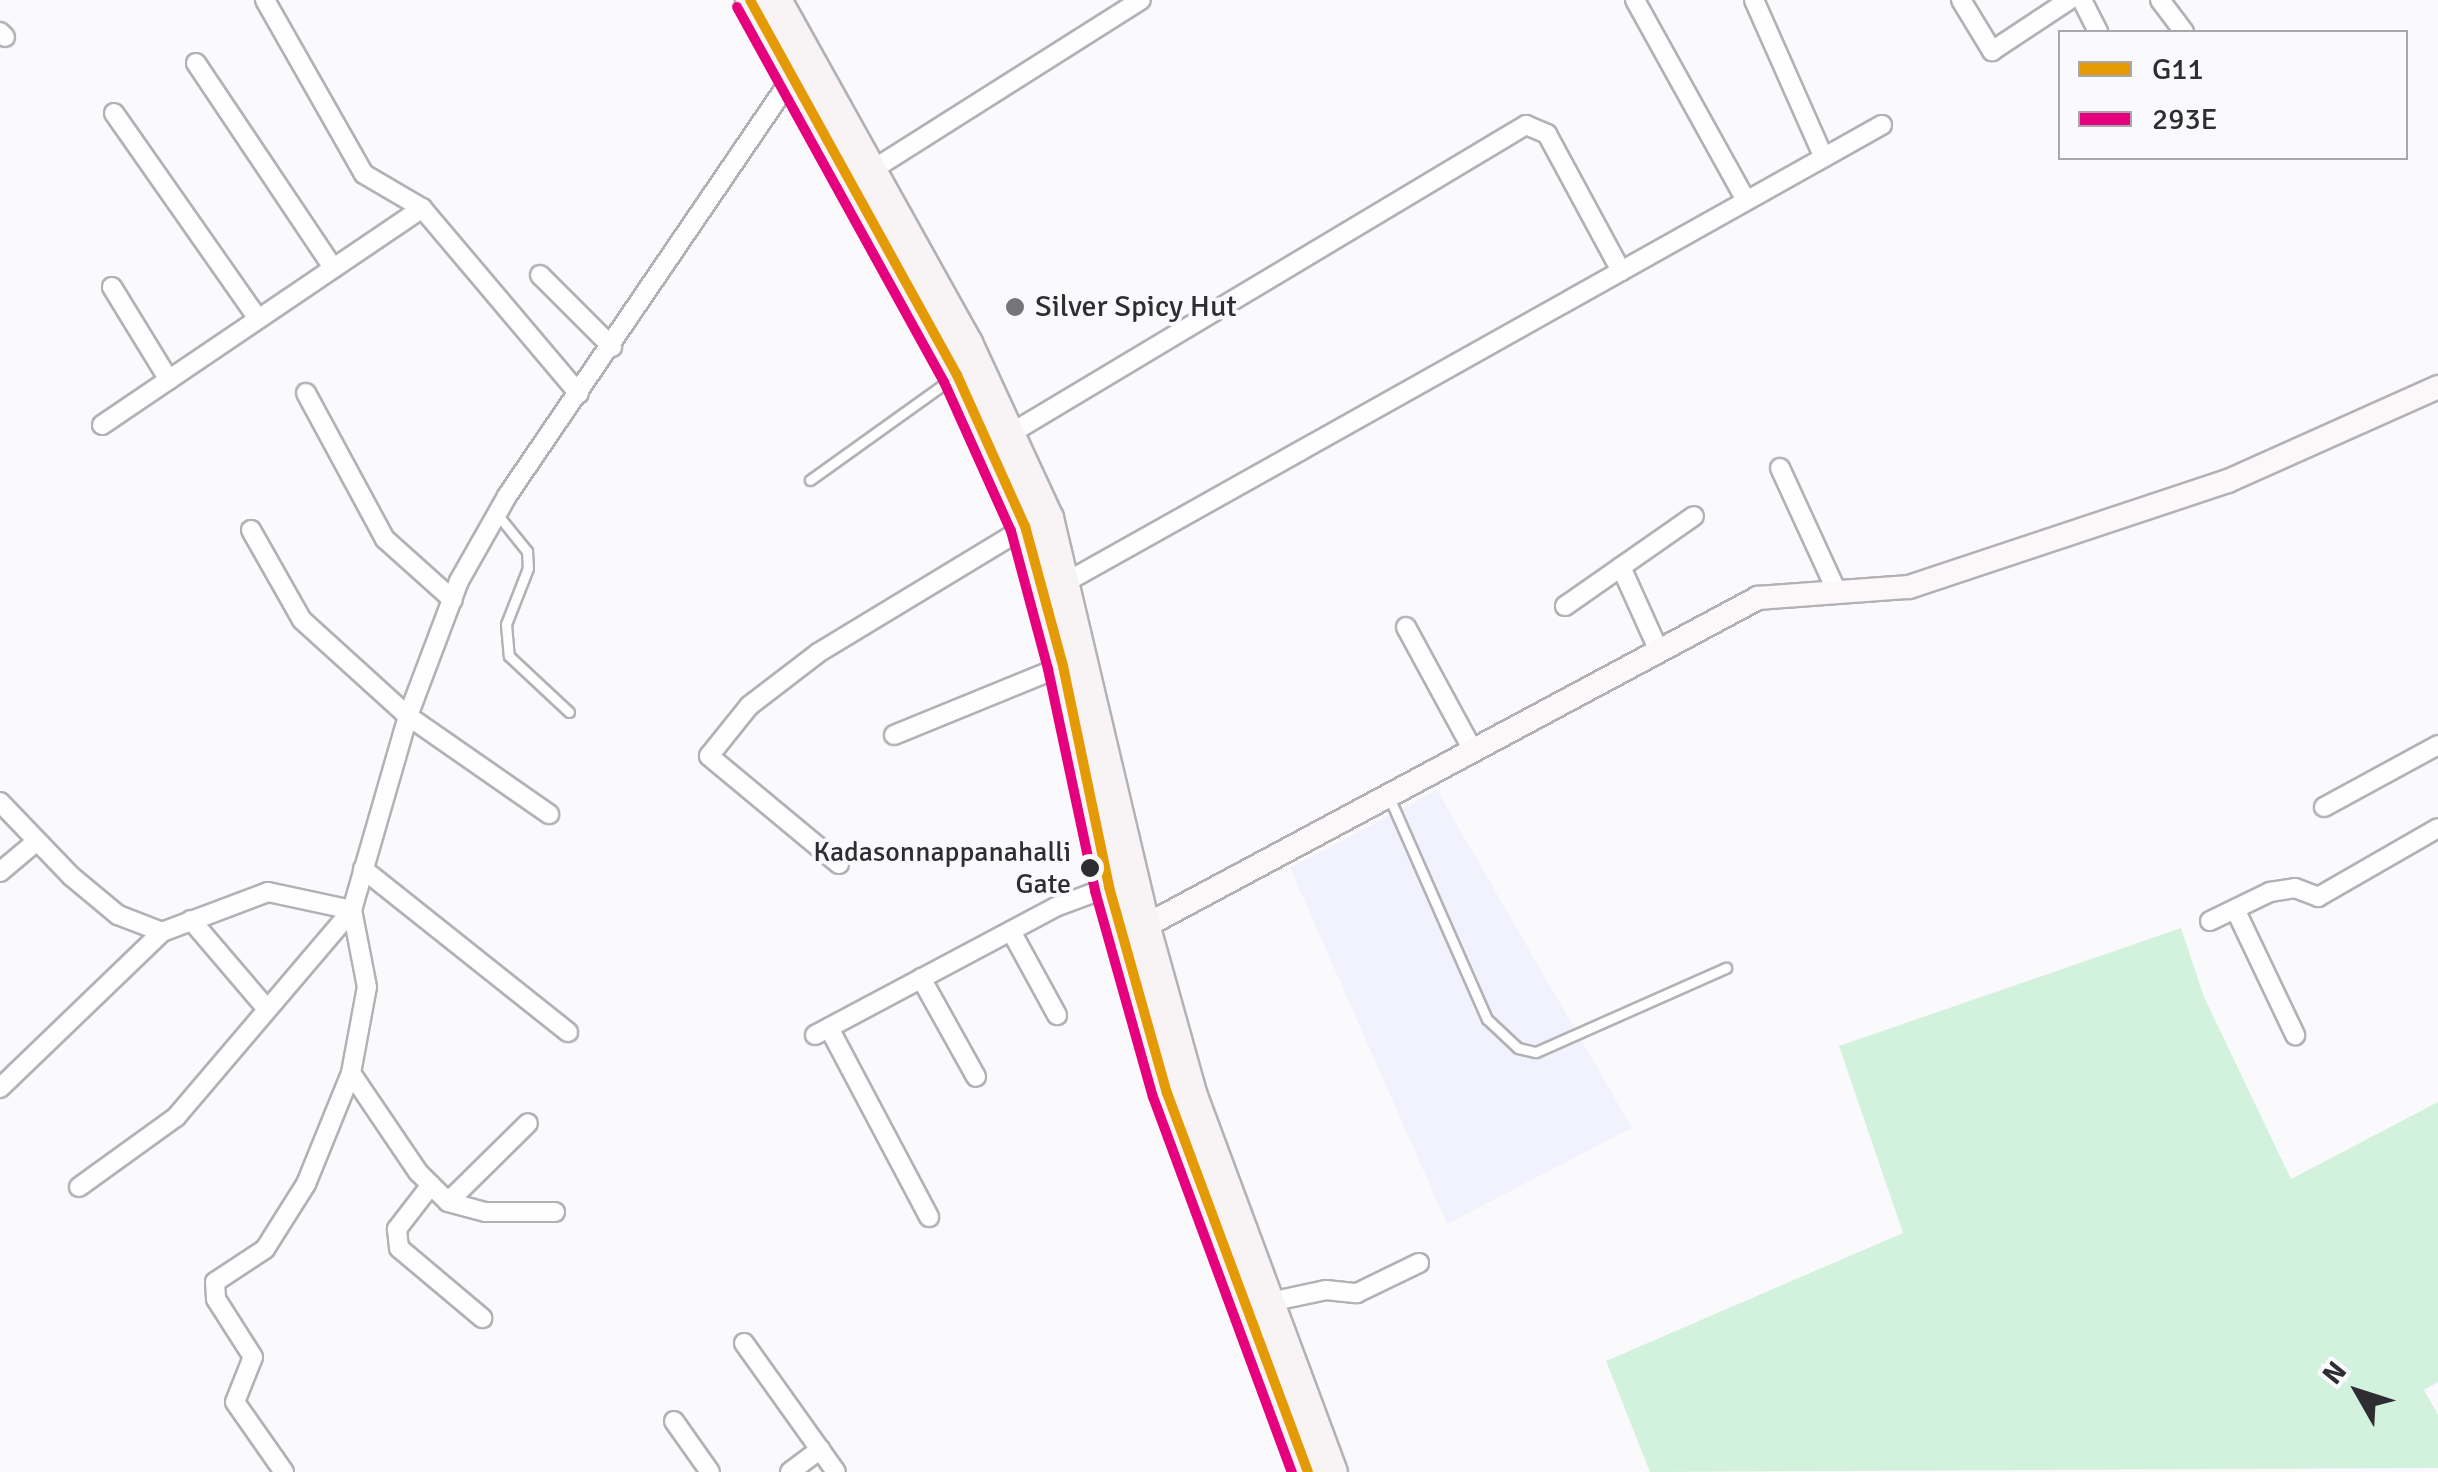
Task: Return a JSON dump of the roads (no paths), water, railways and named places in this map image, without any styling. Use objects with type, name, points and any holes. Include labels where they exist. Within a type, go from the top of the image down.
[{"type":"main road","points":[[750,0],[872,170],[1014,432],[1037,522],[1108,887],[1134,932],[1265,1303],[1332,1472]]},
{"type":"main road","points":[[777,0],[799,67],[1068,581],[1134,932],[1173,1110],[1308,1472]]},
{"type":"street","points":[[265,0],[364,174],[422,208],[579,394]]},
{"type":"street","points":[[872,170],[1142,0]]},
{"type":"street","points":[[1635,0],[1746,200]]},
{"type":"street","points":[[1754,0],[1824,156]]},
{"type":"street","points":[[1960,0],[1992,50],[2069,0]]},
{"type":"street","points":[[2082,0],[2097,30]]},
{"type":"street","points":[[2160,0],[2182,30]]},
{"type":"street","points":[[196,63],[333,268]]},
{"type":"street","points":[[284,1472],[235,1402],[253,1357],[216,1299],[215,1282],[265,1249],[306,1184],[351,1072],[367,987],[352,910],[408,716],[452,600],[497,514],[799,67]]},
{"type":"street","points":[[114,113],[258,319]]},
{"type":"street","points":[[1014,432],[1526,124],[1547,134],[1620,271]]},
{"type":"street","points":[[1068,581],[1882,124]]},
{"type":"street","points":[[102,425],[422,208]]},
{"type":"street","points":[[540,275],[612,347]]},
{"type":"street","points":[[112,286],[169,380]]},
{"type":"street","points":[[1134,932],[1758,598],[1909,587],[2209,487],[2438,387]]},
{"type":"street","points":[[306,393],[385,540],[452,600]]},
{"type":"street","points":[[1780,468],[1837,592]]},
{"type":"street","points":[[1565,606],[1694,516]]},
{"type":"street","points":[[839,864],[708,756],[749,706],[818,653],[1037,522]]},
{"type":"street","points":[[251,530],[302,620],[408,716],[549,814]]},
{"type":"street","points":[[1622,567],[1659,651]]},
{"type":"street","points":[[1406,628],[1474,752]]},
{"type":"street","points":[[894,736],[1063,666]]},
{"type":"street","points":[[2324,808],[2438,745]]},
{"type":"street","points":[[0,802],[37,842],[118,915],[162,932]]},
{"type":"street","points":[[2210,921],[2295,888],[2318,896],[2438,828]]},
{"type":"street","points":[[0,872],[37,842]]},
{"type":"street","points":[[362,869],[568,1032]]},
{"type":"street","points":[[929,1217],[822,1032],[1011,930],[1108,887]]},
{"type":"street","points":[[0,1088],[162,932],[268,892],[352,910]]},
{"type":"street","points":[[2235,909],[2295,1035]]},
{"type":"street","points":[[79,1187],[176,1117],[352,910]]},
{"type":"street","points":[[191,920],[267,1009]]},
{"type":"street","points":[[1011,930],[1057,1015]]},
{"type":"street","points":[[921,978],[976,1077]]},
{"type":"street","points":[[351,1072],[430,1185],[448,1202],[486,1212],[556,1212]]},
{"type":"street","points":[[448,1202],[528,1123]]},
{"type":"street","points":[[430,1185],[397,1229],[399,1248],[482,1318]]},
{"type":"street","points":[[1265,1303],[1326,1290],[1357,1293],[1420,1263]]},
{"type":"street","points":[[744,1343],[836,1472]]},
{"type":"street","points":[[674,1420],[710,1472]]},
{"type":"street","points":[[790,1472],[820,1449]]},
{"type":"lane","points":[[810,480],[957,375]]},
{"type":"lane","points":[[497,514],[527,551],[528,568],[506,624],[509,656],[569,712]]},
{"type":"lane","points":[[1390,797],[1487,1019],[1496,1034],[1518,1048],[1536,1052],[1726,968]]},
{"type":"place","name":"Silver Spicy Hut","points":[[1015,307]]},
{"type":"place","name":"Kadasonnappanahalli Gate","points":[[1090,868]]}]
